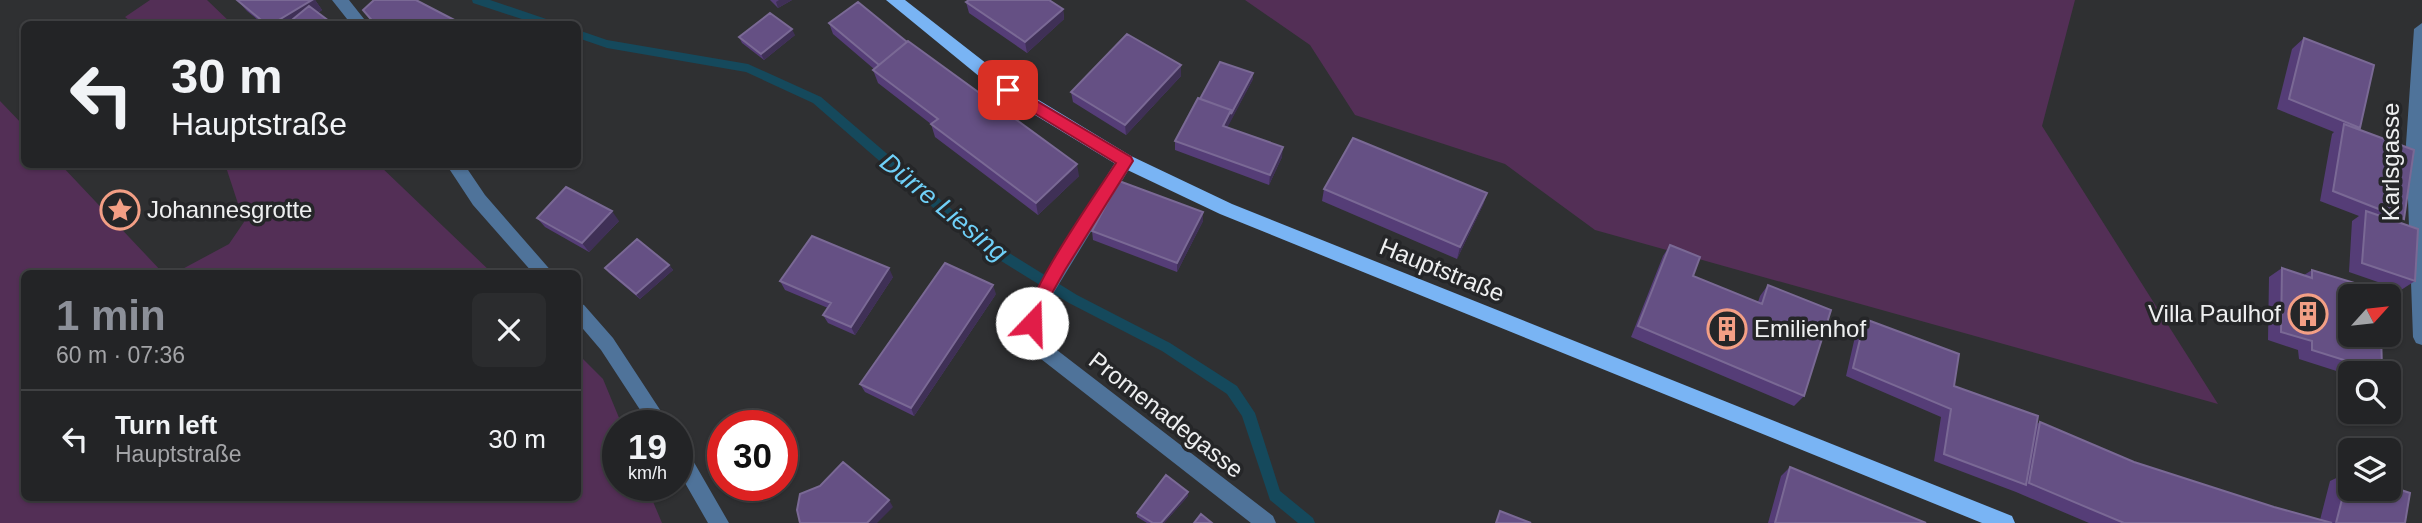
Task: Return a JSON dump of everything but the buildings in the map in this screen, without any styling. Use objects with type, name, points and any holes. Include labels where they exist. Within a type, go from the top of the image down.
[{"type":"main road","name":"Hauptstraße","points":[[894,0],[1008,90],[1125,161],[1226,209],[2005,523]]},
{"type":"street","points":[[340,0],[358,21]]},
{"type":"street","name":"Karlsgasse","points":[[2422,29],[2416,72],[2422,337]]},
{"type":"street","name":"Promenadegasse","points":[[1125,161],[1037,304],[1032,323],[1035,336],[1041,348],[1266,523]]},
{"type":"street","points":[[457,168],[479,200],[541,270]]},
{"type":"street","points":[[581,314],[607,344],[650,410]]},
{"type":"street","points":[[693,478],[719,523]]},
{"type":"shaded area","points":[[150,0],[207,0],[229,21],[130,21],[125,17]]},
{"type":"shaded area","points":[[1245,0],[2075,0],[2042,126],[2218,404],[1595,230],[1505,164],[1355,115],[1310,45]]},
{"type":"shaded area","points":[[0,101],[21,123],[21,168],[64,168],[160,270],[21,270],[21,501],[581,501],[581,357],[603,379],[616,410],[602,410],[602,501],[653,501],[662,523],[0,523]]},
{"type":"shaded area","points":[[226,168],[382,168],[489,270],[181,270],[229,244],[244,222]]},
{"type":"waterway","name":"Dürre Liesing","points":[[477,0],[539,21]]},
{"type":"waterway","name":"Dürre Liesing","points":[[581,35],[607,44],[748,68],[817,100],[981,242],[1073,299],[1166,347],[1232,390],[1248,413],[1275,495],[1308,523]]},
{"type":"place","name":"Johannesgrotte","points":[[120,210]]},
{"type":"place","name":"Villa Paulhof","points":[[2308,314]]},
{"type":"place","name":"Emilienhof","points":[[1727,329]]},
{"type":"route","points":[[1008,90],[1125,161],[1059,265],[1034,310],[1032,323]]}]
